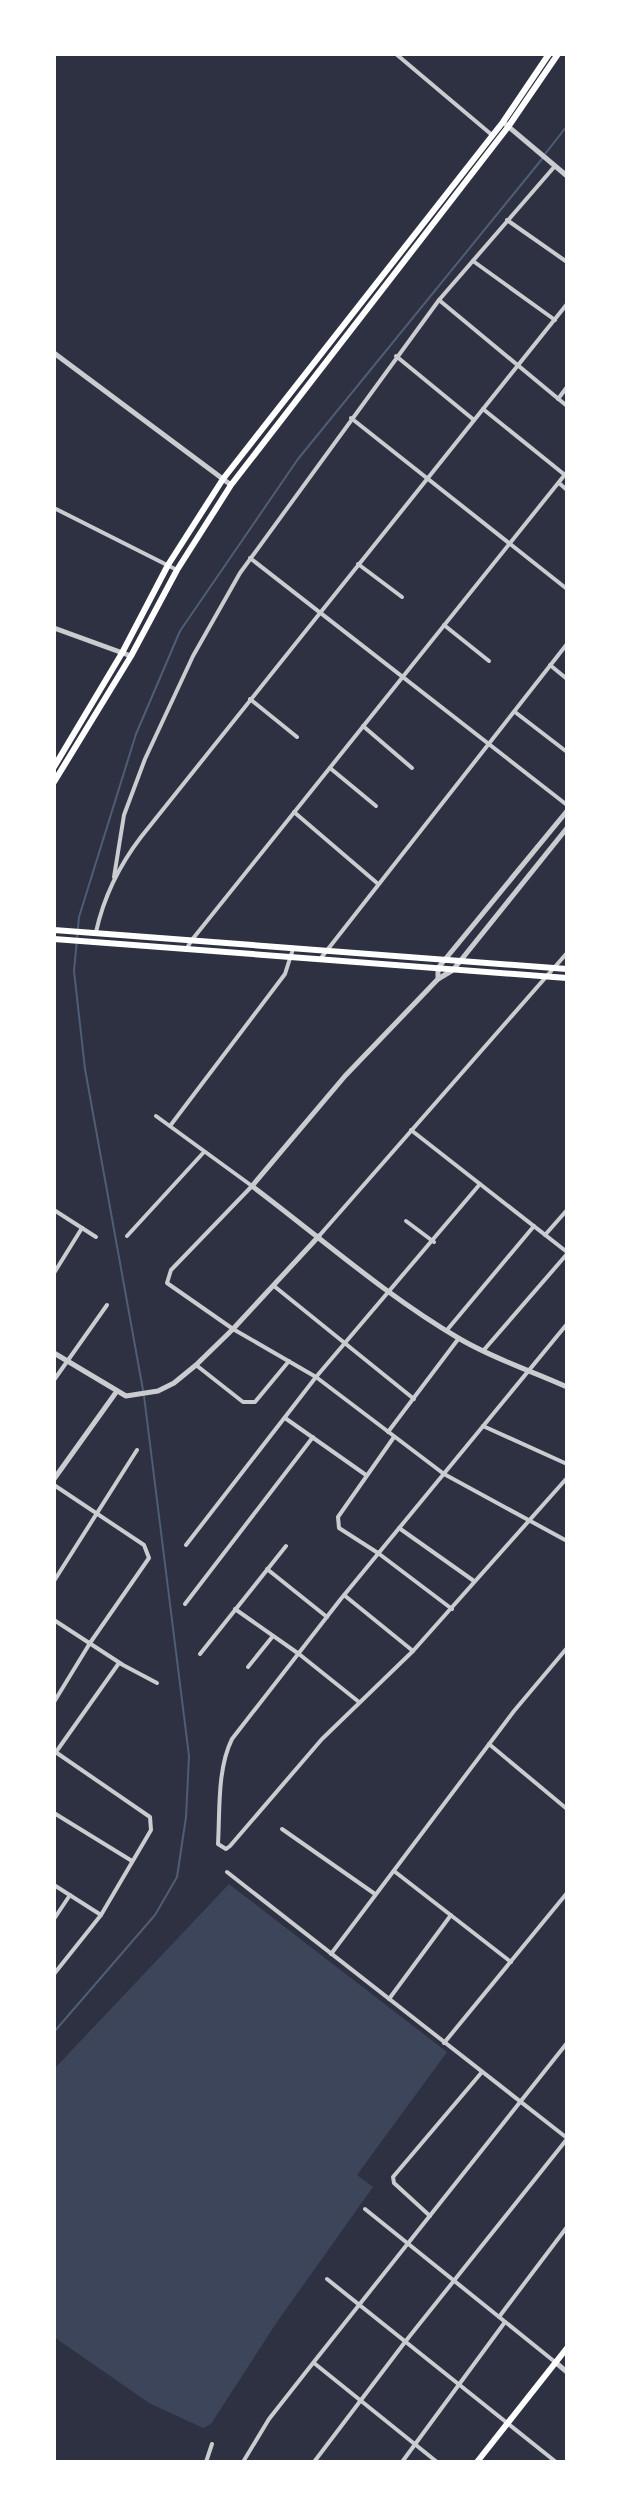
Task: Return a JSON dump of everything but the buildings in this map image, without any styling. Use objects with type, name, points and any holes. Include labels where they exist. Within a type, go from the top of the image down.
[{"type":"main road","points":[[506,125],[549,54]]},
{"type":"main road","points":[[54,767],[122,653],[168,565],[223,479],[506,125],[558,54]]},
{"type":"main road","points":[[54,782],[131,656],[177,570],[231,485],[496,137]]},
{"type":"main road","points":[[54,930],[186,950],[567,978]]},
{"type":"main road","points":[[54,939],[90,936],[191,941],[567,969]]},
{"type":"main road","points":[[477,2462],[567,2348]]},
{"type":"street","points":[[396,54],[496,137]]},
{"type":"street","points":[[506,125],[567,176]]},
{"type":"street","points":[[114,877],[124,815],[145,759],[193,656],[250,558],[439,300],[553,164]]},
{"type":"street","points":[[507,220],[567,262]]},
{"type":"street","points":[[473,261],[555,320]]},
{"type":"street","points":[[439,300],[567,406]]},
{"type":"street","points":[[90,936],[114,877],[141,837],[567,304]]},
{"type":"street","points":[[54,353],[231,485]]},
{"type":"street","points":[[396,356],[474,420]]},
{"type":"street","points":[[558,399],[567,387]]},
{"type":"street","points":[[186,950],[566,474],[483,409]]},
{"type":"street","points":[[351,418],[567,589]]},
{"type":"street","points":[[559,483],[567,490]]},
{"type":"street","points":[[54,508],[177,570]]},
{"type":"street","points":[[250,558],[567,808],[438,968],[438,979]]},
{"type":"street","points":[[358,564],[402,597]]},
{"type":"street","points":[[444,625],[489,661]]},
{"type":"street","points":[[54,628],[131,656]]},
{"type":"street","points":[[319,960],[567,644]]},
{"type":"street","points":[[550,665],[567,679]]},
{"type":"street","points":[[250,699],[297,737]]},
{"type":"street","points":[[515,712],[567,752]]},
{"type":"street","points":[[363,726],[412,768]]},
{"type":"street","points":[[330,768],[376,806]]},
{"type":"street","points":[[294,812],[378,884]]},
{"type":"street","points":[[567,828],[453,970],[438,979],[345,1076],[252,1186],[167,1276],[167,1283],[174,1289],[233,1329],[316,1377],[444,1474],[567,1541]]},
{"type":"street","points":[[170,1126],[285,974],[293,949]]},
{"type":"street","points":[[54,1353],[126,1396],[158,1391],[174,1383],[274,1286],[567,953]]},
{"type":"street","points":[[156,1116],[390,1291],[459,1338],[567,1387]]},
{"type":"street","points":[[411,1130],[567,1253],[483,1351]]},
{"type":"street","points":[[127,1236],[205,1152]]},
{"type":"street","points":[[186,1545],[316,1377],[434,1242],[480,1184]]},
{"type":"street","points":[[54,1210],[96,1237]]},
{"type":"street","points":[[545,1235],[567,1210]]},
{"type":"street","points":[[406,1221],[434,1242]]},
{"type":"street","points":[[447,1330],[534,1226]]},
{"type":"street","points":[[54,1273],[82,1228]]},
{"type":"street","points":[[274,1286],[414,1399]]},
{"type":"street","points":[[54,1380],[107,1305]]},
{"type":"street","points":[[567,1324],[344,1595],[232,1739],[226,1751],[218,1844],[222,1848],[230,1846],[322,1739],[413,1651],[567,1478]]},
{"type":"street","points":[[388,1433],[459,1338]]},
{"type":"street","points":[[196,1365],[243,1402],[249,1403],[255,1402],[289,1361]]},
{"type":"street","points":[[54,1479],[117,1391]]},
{"type":"street","points":[[285,1418],[366,1475]]},
{"type":"street","points":[[483,1426],[567,1464]]},
{"type":"street","points":[[185,1604],[313,1437]]},
{"type":"street","points":[[394,1437],[337,1522],[339,1528],[378,1553],[452,1609]]},
{"type":"street","points":[[54,1581],[137,1450]]},
{"type":"street","points":[[54,1485],[144,1545],[149,1558],[90,1643],[54,1702]]},
{"type":"street","points":[[399,1528],[474,1581]]},
{"type":"street","points":[[200,1654],[286,1546]]},
{"type":"street","points":[[267,1569],[327,1617]]},
{"type":"street","points":[[344,1595],[413,1651]]},
{"type":"street","points":[[235,1609],[359,1702]]},
{"type":"street","points":[[54,1620],[157,1683]]},
{"type":"street","points":[[248,1667],[273,1636]]},
{"type":"street","points":[[331,1954],[489,1744],[567,1648]]},
{"type":"street","points":[[560,1656],[567,1661]]},
{"type":"street","points":[[54,1974],[101,1915],[151,1830],[150,1817],[55,1752],[119,1662]]},
{"type":"street","points":[[489,1744],[567,1809]]},
{"type":"street","points":[[54,1813],[132,1861]]},
{"type":"street","points":[[282,1829],[376,1894]]},
{"type":"street","points":[[394,1871],[511,1962]]},
{"type":"street","points":[[227,1872],[567,2139],[314,2462]]},
{"type":"street","points":[[54,1885],[101,1915]]},
{"type":"street","points":[[444,2043],[567,1893]]},
{"type":"street","points":[[54,1919],[70,1895]]},
{"type":"street","points":[[389,1999],[451,1915]]},
{"type":"street","points":[[243,2462],[269,2419],[567,2043]]},
{"type":"street","points":[[430,2216],[394,2183],[393,2177],[482,2072]]},
{"type":"street","points":[[365,2209],[567,2372]]},
{"type":"street","points":[[499,2317],[567,2227]]},
{"type":"street","points":[[327,2279],[556,2462]]},
{"type":"street","points":[[402,2462],[505,2322]]},
{"type":"street","points":[[313,2363],[437,2462]]},
{"type":"street","points":[[206,2462],[212,2444]]},
{"type":"shaded area","points":[[229,1884],[447,2052],[357,2175],[373,2187],[277,2322],[211,2424],[203,2428],[149,2403],[54,2337],[54,2069]]},
{"type":"waterway","points":[[545,154],[567,126]]},
{"type":"waterway","points":[[143,1390],[85,1069],[74,971],[79,917],[136,734],[180,631],[298,459],[542,159]]},
{"type":"waterway","points":[[54,2032],[155,1915],[177,1877],[186,1817],[189,1756],[144,1396]]}]
